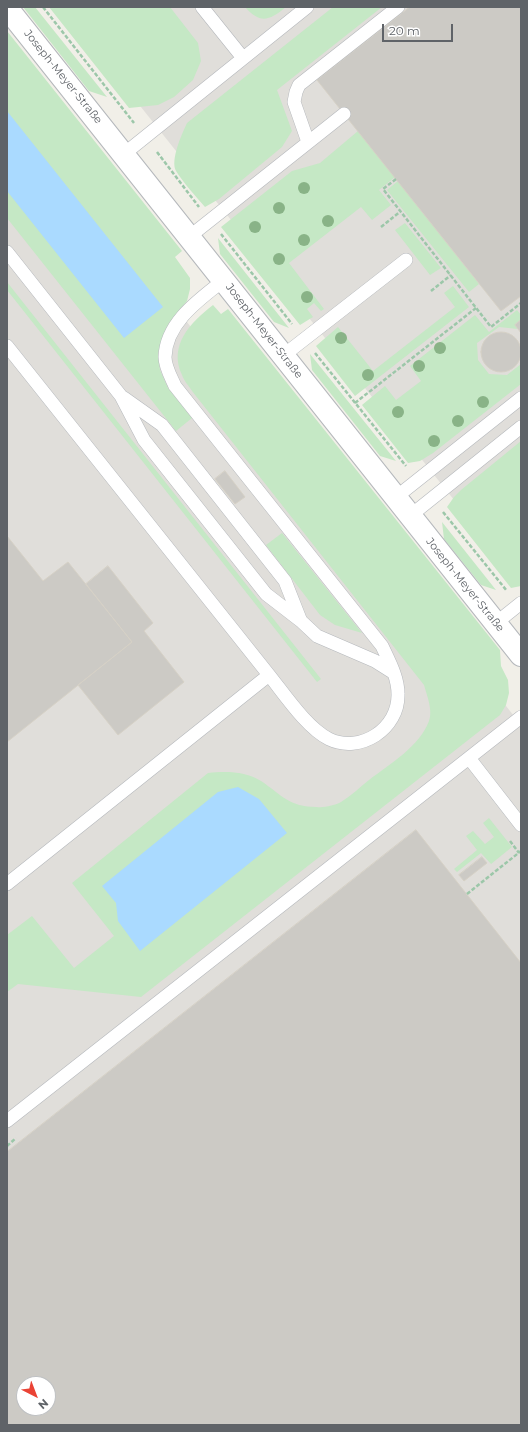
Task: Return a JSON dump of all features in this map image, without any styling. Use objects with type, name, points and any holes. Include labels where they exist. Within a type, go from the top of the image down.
[{"type":"street","name":"Joseph-Meyer-Straße","points":[[7,8],[521,655]]},
{"type":"lane","points":[[202,7],[243,58]]},
{"type":"lane","points":[[124,154],[307,7]]},
{"type":"lane","points":[[308,142],[294,102],[299,85],[398,7]]},
{"type":"lane","points":[[189,236],[344,114]]},
{"type":"lane","points":[[7,252],[121,396],[144,440],[266,594],[301,621],[317,636],[375,661],[394,673]]},
{"type":"lane","points":[[284,355],[406,260]]},
{"type":"lane","points":[[7,346],[307,722],[318,732],[340,744],[353,744],[366,741],[379,734],[390,721],[396,709],[399,696],[394,673],[382,646],[175,386],[168,371],[166,356],[169,341],[175,327],[184,314],[224,280]]},
{"type":"lane","points":[[121,396],[162,425],[284,581],[301,621]]},
{"type":"lane","points":[[395,498],[521,398]]},
{"type":"lane","points":[[410,516],[521,427]]},
{"type":"lane","points":[[496,623],[520,604]]},
{"type":"lane","points":[[7,884],[269,675]]},
{"type":"lane","points":[[7,1121],[521,717]]},
{"type":"lane","points":[[469,758],[521,824]]},
{"type":"path","points":[[43,7],[417,480]]},
{"type":"path","points":[[396,179],[383,189],[491,327],[521,303]]},
{"type":"path","points":[[381,227],[401,211]]},
{"type":"path","points":[[431,291],[451,275]]},
{"type":"path","points":[[355,403],[476,308]]},
{"type":"path","points":[[432,499],[520,604]]},
{"type":"path","points":[[467,894],[521,852]]},
{"type":"shaded area","points":[[62,7],[521,7],[521,584],[133,97]]},
{"type":"shaded area","points":[[7,96],[479,689],[488,683],[521,725],[521,1425],[7,1425]]},
{"type":"green space","points":[[23,7],[35,7],[107,97],[89,91]]},
{"type":"green space","points":[[49,7],[170,7],[198,43],[201,61],[193,80],[174,97],[158,105],[129,108]]},
{"type":"green space","points":[[245,7],[286,7],[270,18],[265,19],[255,16]]},
{"type":"green space","points":[[333,7],[382,7],[277,90],[292,131],[282,147],[219,199],[205,207],[176,171],[174,160],[177,147],[187,123]]},
{"type":"green space","points":[[7,31],[182,251],[175,257],[190,278],[190,289],[187,301],[169,323],[162,339],[158,354],[160,370],[168,388],[192,418],[176,431],[7,218]]},
{"type":"green space","points":[[358,131],[395,177],[379,190],[391,205],[372,220],[361,207],[289,263],[324,309],[321,311],[314,303],[307,309],[313,317],[300,325],[221,227],[292,171],[320,163]]},
{"type":"green space","points":[[398,181],[479,284],[469,292],[387,190]]},
{"type":"green space","points":[[405,223],[441,268],[430,275],[395,230]]},
{"type":"green space","points":[[218,238],[289,328],[274,322],[220,254]]},
{"type":"green space","points":[[7,282],[321,679],[317,682],[7,290]]},
{"type":"green space","points":[[453,286],[469,307],[355,396],[316,346],[338,327],[373,371],[455,307],[444,293]]},
{"type":"green space","points":[[213,305],[221,314],[228,309],[500,650],[501,666],[508,680],[509,693],[506,705],[500,715],[141,997],[18,984],[7,992],[7,935],[32,916],[74,968],[114,936],[72,883],[208,773],[228,772],[249,775],[261,781],[286,799],[299,805],[320,807],[329,806],[345,800],[404,754],[418,739],[429,721],[430,708],[424,685],[185,381],[178,364],[180,344],[190,327]]},
{"type":"green space","points":[[517,310],[521,315],[521,320],[515,325],[518,329],[499,327],[477,343],[478,360],[489,374],[507,375],[521,364],[521,384],[433,453],[420,461],[408,463],[362,405],[385,386],[396,400],[421,381],[410,366],[475,315],[489,332]]},
{"type":"green space","points":[[310,354],[396,461],[380,456],[312,370]]},
{"type":"green space","points":[[521,441],[521,586],[511,588],[447,507],[461,490]]},
{"type":"green space","points":[[442,522],[496,590],[481,585],[444,539]]},
{"type":"green space","points":[[282,533],[362,633],[335,625],[320,615],[266,545]]},
{"type":"green space","points":[[489,818],[512,847],[491,864],[481,853],[457,872],[454,869],[477,850],[466,836],[473,831],[485,844],[494,837],[483,823]]},
{"type":"water","points":[[7,111],[163,307],[124,338],[7,191]]},
{"type":"water","points":[[238,787],[259,799],[287,833],[140,951],[118,921],[116,903],[102,886],[218,792]]},
{"type":"building","points":[[410,7],[521,7],[521,296],[501,311],[317,80]]},
{"type":"building","points":[[521,320],[521,333],[515,325]]},
{"type":"building","points":[[505,332],[512,335],[518,341],[521,352],[520,360],[512,369],[505,372],[497,372],[490,369],[482,360],[481,348],[484,341],[493,333]]},
{"type":"building","points":[[225,471],[245,497],[235,504],[215,479]]},
{"type":"building","points":[[7,536],[43,581],[68,562],[132,642],[7,742]]},
{"type":"building","points":[[108,566],[153,623],[144,631],[184,682],[118,735],[78,685],[132,642],[86,584]]},
{"type":"building","points":[[416,830],[521,963],[521,1425],[7,1425],[7,1152]]},
{"type":"building","points":[[482,857],[487,863],[464,881],[459,875]]}]
